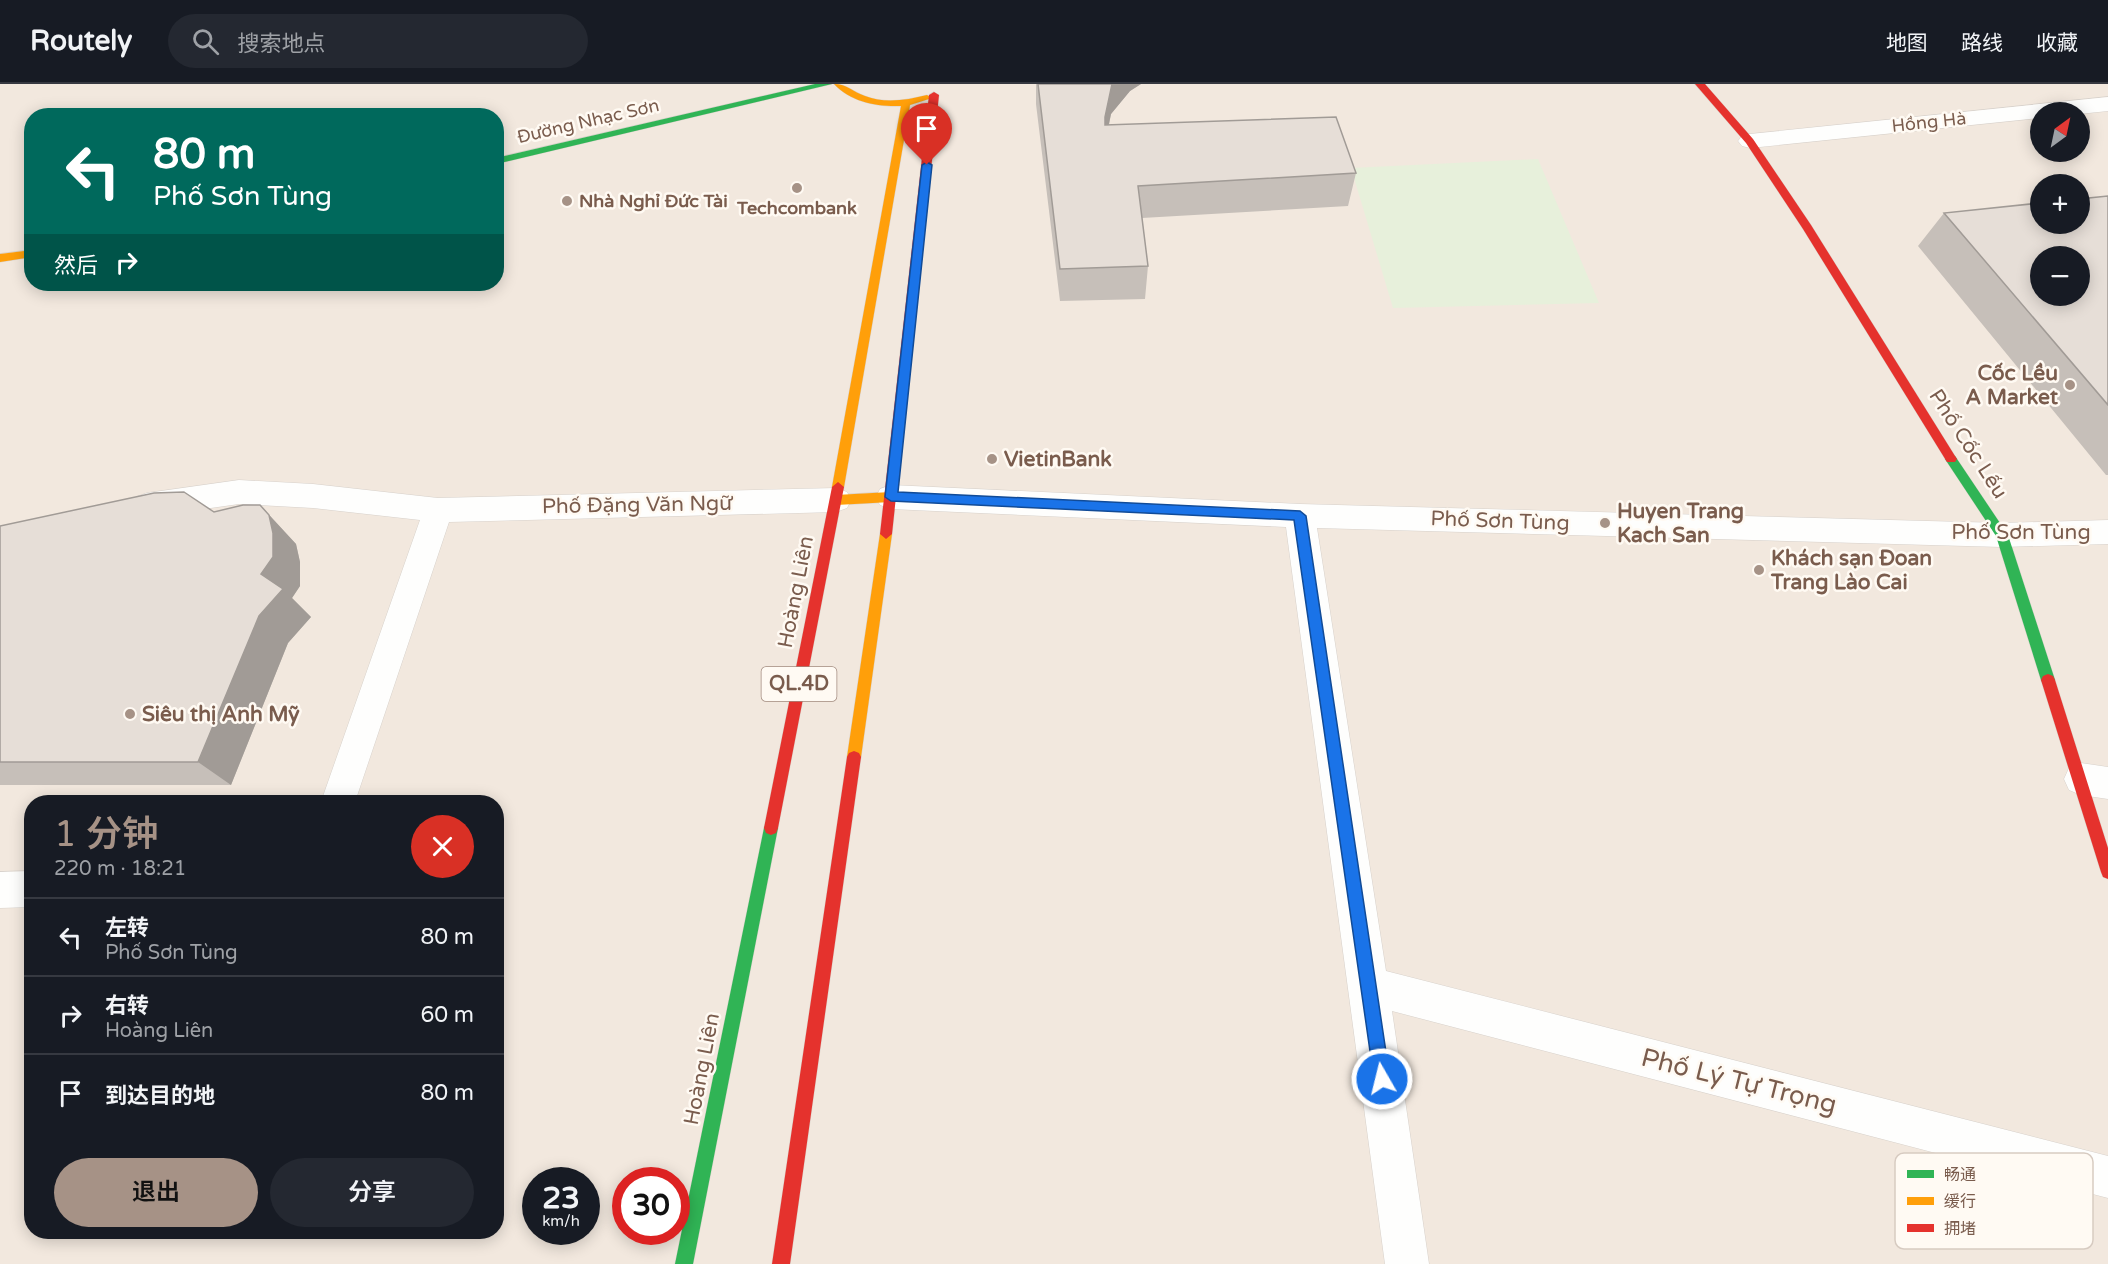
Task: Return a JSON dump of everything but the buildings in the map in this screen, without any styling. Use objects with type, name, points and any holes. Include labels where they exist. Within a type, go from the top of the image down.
[{"type":"main road","name":"Đường Nhạc Sơn","points":[[504,159],[827,84]]},
{"type":"main road","points":[[839,84],[856,97],[871,102],[906,103]]},
{"type":"main road","name":"Phố Cốc Lếu","points":[[1700,84],[1750,141],[1807,227],[1933,432],[2002,535],[2094,781],[2108,872]]},
{"type":"main road","name":"QL.4D","points":[[781,1264],[891,497],[940,91],[906,103]]},
{"type":"main road","name":"Hoàng Liên","points":[[684,1264],[836,500],[906,103]]},
{"type":"main road","points":[[0,258],[24,254]]},
{"type":"main road","points":[[836,500],[891,497]]},
{"type":"street","name":"Hồng Hà","points":[[1750,141],[2108,104]]},
{"type":"street","name":"Phố Đặng Văn Ngữ","points":[[117,511],[163,501],[239,492],[313,496],[438,510],[836,500]]},
{"type":"street","name":"Phố Sơn Tùng","points":[[891,497],[1300,516],[2002,535],[2108,532]]},
{"type":"street","points":[[340,795],[438,510]]},
{"type":"street","points":[[1300,516],[1407,1264]]},
{"type":"street","points":[[0,890],[24,889]]},
{"type":"street","name":"Phố Lý Tự Trọng","points":[[1369,986],[2015,1153]]},
{"type":"street","name":"Phố Lý Tự Trọng","points":[[2093,1173],[2108,1177]]},
{"type":"shaded area","points":[[0,84],[2108,84],[2108,1264],[0,1264]]},
{"type":"green space","points":[[1538,159],[1599,303],[1393,308],[1351,168]]},
{"type":"traffic: fast","points":[[504,159],[827,84]]},
{"type":"traffic: fast","points":[[1951,459],[2002,535],[2048,680]]},
{"type":"traffic: fast","points":[[684,1264],[771,828]]},
{"type":"traffic: slow","points":[[839,84],[859,97],[881,103],[904,103],[927,98]]},
{"type":"traffic: slow","points":[[838,487],[906,103]]},
{"type":"traffic: slow","points":[[0,258],[24,254]]},
{"type":"traffic: slow","points":[[836,500],[891,497]]},
{"type":"traffic: slow","points":[[854,757],[886,534]]},
{"type":"traffic: jam","points":[[1700,84],[1750,141],[1807,227],[1951,459]]},
{"type":"traffic: jam","points":[[886,534],[934,95]]},
{"type":"traffic: jam","points":[[771,828],[838,487]]},
{"type":"traffic: jam","points":[[2048,680],[2108,872]]},
{"type":"traffic: jam","points":[[781,1264],[854,757]]},
{"type":"place","name":"Techcombank","points":[[797,188]]},
{"type":"place","name":"Nhà Nghỉ Đức Tài","points":[[567,201]]},
{"type":"place","name":"Cốc Lều A Market","points":[[2070,385]]},
{"type":"place","name":"VietinBank","points":[[992,459]]},
{"type":"place","name":"Huyen Trang Kach San","points":[[1605,523]]},
{"type":"place","name":"Khách sạn Đoan Trang Lào Cai","points":[[1759,570]]},
{"type":"place","name":"Siêu thị Anh Mỹ","points":[[130,714]]},
{"type":"route","points":[[927,165],[891,497],[1300,516],[1382,1079]]}]
